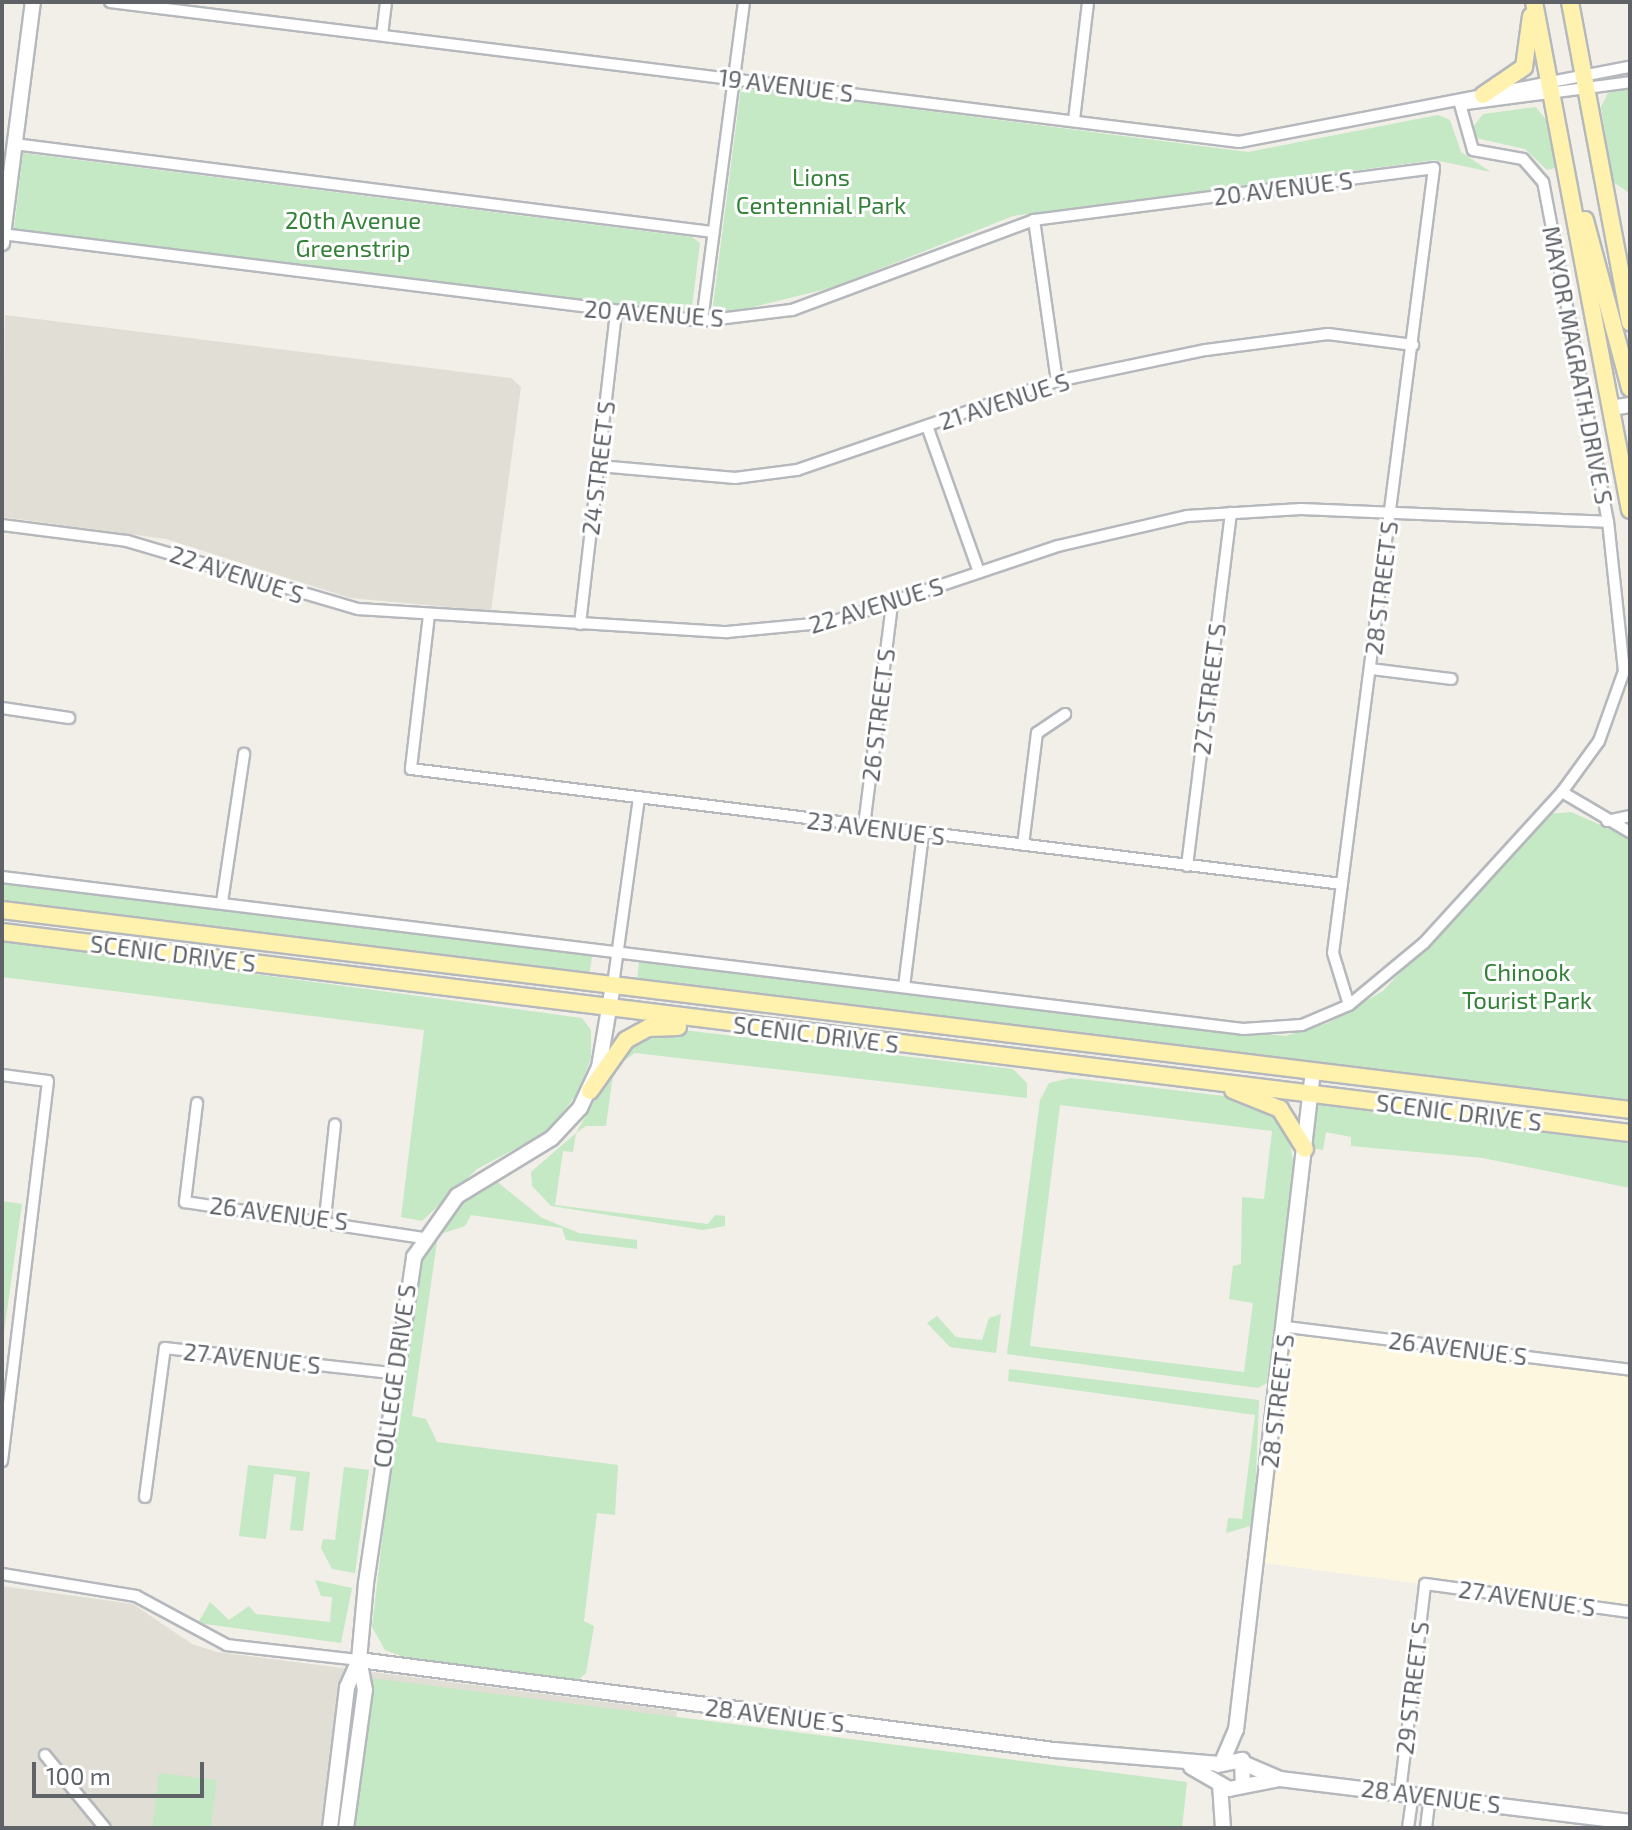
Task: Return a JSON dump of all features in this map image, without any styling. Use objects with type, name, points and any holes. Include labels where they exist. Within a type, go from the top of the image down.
[{"type":"main road","name":"MAYOR MAGRATH DRIVE S","points":[[1533,2],[1630,510]]},
{"type":"main road","points":[[1483,95],[1524,67],[1533,2]]},
{"type":"main road","points":[[1570,2],[1630,322]]},
{"type":"main road","points":[[1568,185],[1586,223],[1629,386]]},
{"type":"main road","name":"SCENIC DRIVE S","points":[[2,910],[1630,1109]]},
{"type":"main road","name":"SCENIC DRIVE S","points":[[2,932],[840,1038],[1311,1092],[1630,1133]]},
{"type":"main road","points":[[590,1091],[626,1040],[648,1028],[840,1038]]},
{"type":"main road","points":[[1209,1080],[1275,1105],[1305,1149]]},
{"type":"main road","points":[[1550,1123],[1630,1141]]},
{"type":"street","points":[[2,237],[33,2]]},
{"type":"street","name":"19 AVENUE S","points":[[110,2],[1239,142],[1586,82]]},
{"type":"street","points":[[382,35],[386,2]]},
{"type":"street","points":[[702,321],[744,2]]},
{"type":"street","points":[[1074,120],[1088,2]]},
{"type":"street","points":[[1586,82],[1630,67]]},
{"type":"street","points":[[1586,82],[1630,82]]},
{"type":"street","name":"19 AVENUE S","points":[[1460,104],[1483,95],[1551,89]]},
{"type":"street","name":"MAYOR MAGRATH DRIVE S","points":[[1349,1005],[1424,943],[1562,792],[1599,741],[1624,671],[1608,522],[1543,182],[1523,159],[1473,150],[1460,104]]},
{"type":"street","points":[[14,144],[713,232]]},
{"type":"street","name":"20 AVENUE S","points":[[2,237],[702,321],[792,310],[1034,220],[1434,168]]},
{"type":"street","name":"28 STREET S","points":[[1349,1005],[1332,965],[1434,168]]},
{"type":"street","points":[[1034,220],[1057,381]]},
{"type":"street","name":"24 STREET S","points":[[580,624],[616,312]]},
{"type":"street","name":"21 AVENUE S","points":[[599,466],[735,478],[797,470],[1057,381],[1269,338],[1328,334],[1413,345]]},
{"type":"street","points":[[1608,390],[1629,386]]},
{"type":"street","points":[[1611,408],[1630,405]]},
{"type":"street","points":[[927,426],[979,572]]},
{"type":"street","name":"22 AVENUE S","points":[[2,525],[127,541],[296,596],[429,615],[758,632],[892,605],[979,572],[1126,527],[1231,513],[1390,514],[1608,522]]},
{"type":"street","name":"27 STREET S","points":[[1187,866],[1231,513]]},
{"type":"street","name":"26 STREET S","points":[[864,826],[892,605]]},
{"type":"street","name":"23 AVENUE S","points":[[429,615],[411,769],[1342,884]]},
{"type":"street","points":[[1371,669],[1451,679]]},
{"type":"street","points":[[2,708],[69,718]]},
{"type":"street","points":[[1023,845],[1037,733],[1065,714]]},
{"type":"street","points":[[222,902],[244,754]]},
{"type":"street","points":[[1562,792],[1630,832]]},
{"type":"street","points":[[613,985],[639,798]]},
{"type":"street","points":[[1607,821],[1630,816]]},
{"type":"street","points":[[904,987],[923,834]]},
{"type":"street","points":[[2,877],[1243,1029],[1302,1025],[1349,1005]]},
{"type":"street","name":"COLLEGE DRIVE S","points":[[330,1828],[347,1687],[359,1660],[407,1280],[423,1238],[482,1176],[554,1136],[590,1091],[613,985]]},
{"type":"street","name":"28 STREET S","points":[[1236,1730],[1287,1327],[1313,1071]]},
{"type":"street","points":[[2,1075],[48,1081],[4,1422],[2,1461]]},
{"type":"street","name":"26 AVENUE S","points":[[197,1103],[185,1202],[325,1218],[423,1238]]},
{"type":"street","points":[[325,1218],[335,1125]]},
{"type":"street","name":"26 AVENUE S","points":[[1287,1327],[1630,1370]]},
{"type":"street","name":"27 AVENUE S","points":[[145,1497],[165,1348],[393,1373]]},
{"type":"street","points":[[2,1574],[128,1593],[227,1645],[359,1660]]},
{"type":"street","name":"27 AVENUE S","points":[[1425,1584],[1630,1612]]},
{"type":"street","name":"29 STREET S","points":[[1408,1828],[1407,1792],[1425,1584]]},
{"type":"street","name":"COLLEGE DRIVE S","points":[[346,1828],[365,1690],[359,1660]]},
{"type":"street","name":"28 AVENUE S","points":[[359,1660],[1191,1767]]},
{"type":"street","points":[[1224,1822],[1219,1782],[1221,1762],[1236,1730]]},
{"type":"street","points":[[1224,1822],[1240,1787],[1243,1762],[1236,1730]]},
{"type":"street","points":[[45,1755],[105,1828]]},
{"type":"street","points":[[1191,1767],[1243,1762],[1280,1779]]},
{"type":"street","points":[[1191,1767],[1219,1782],[1240,1787],[1280,1779]]},
{"type":"street","name":"28 AVENUE S","points":[[1280,1779],[1407,1792],[1630,1822]]},
{"type":"street","points":[[1426,1828],[1430,1795]]},
{"type":"shaded area","points":[[5,315],[511,378],[521,387],[491,611],[350,598],[166,539],[2,517]]},
{"type":"shaded area","points":[[1287,1327],[1630,1370],[1630,1612],[1257,1562]]},
{"type":"shaded area","points":[[2,1586],[133,1604],[192,1644],[217,1652],[677,1711],[662,1828],[2,1828]]},
{"type":"green space","name":"Lions Centennial Park","points":[[741,87],[1248,152],[1438,115],[1450,120],[1461,152],[1491,172],[1435,160],[1013,216],[834,287],[725,314],[713,305]]},
{"type":"green space","points":[[1630,87],[1628,192],[1613,182],[1601,107],[1608,93]]},
{"type":"green space","points":[[1536,107],[1547,121],[1555,168],[1547,170],[1525,149],[1476,138],[1474,126],[1483,114]]},
{"type":"green space","name":"20th Avenue Greenstrip","points":[[23,153],[692,237],[700,243],[692,307],[683,314],[14,229]]},
{"type":"green space","name":"Chinook Tourist Park","points":[[1571,812],[1630,838],[1630,1101],[637,982],[639,962],[1285,1036],[1328,1023],[1383,991],[1536,826],[1549,814]]},
{"type":"green space","points":[[2,884],[592,956],[589,977],[2,902]]},
{"type":"green space","points":[[2,940],[582,1018],[591,1030],[591,1058],[577,1094],[547,1132],[477,1169],[422,1221],[401,1217],[424,1030],[2,977]]},
{"type":"green space","points":[[674,1029],[1013,1069],[1027,1083],[1027,1098],[635,1053],[614,1067],[634,1038]]},
{"type":"green space","points":[[614,1067],[606,1126],[586,1126],[576,1133]]},
{"type":"green space","points":[[1071,1078],[1241,1098],[1271,1108],[1288,1130],[1294,1167],[1267,1383],[1258,1388],[1007,1354],[1040,1100],[1049,1083]],"holes":[[[1060,1105],[1272,1131],[1264,1199],[1242,1197],[1241,1264],[1233,1266],[1229,1299],[1253,1303],[1244,1372],[1030,1346]]]},
{"type":"green space","points":[[1311,1092],[1630,1141],[1630,1188],[1483,1158],[1351,1146],[1351,1137],[1326,1132],[1323,1150],[1305,1147]]},
{"type":"green space","points":[[576,1133],[573,1152],[563,1151],[555,1205],[708,1224],[715,1215],[725,1216],[725,1226],[703,1230],[551,1206],[532,1186],[531,1172]]},
{"type":"green space","points":[[495,1180],[542,1218],[579,1233],[637,1240],[637,1249],[566,1240],[562,1228],[471,1215],[465,1226],[438,1235],[412,1416],[426,1419],[437,1442],[618,1465],[615,1515],[597,1513],[584,1621],[594,1626],[586,1673],[576,1682],[401,1656],[385,1650],[372,1627],[411,1294],[424,1248],[466,1197]]},
{"type":"green space","points":[[2,1201],[22,1204],[2,1346]]},
{"type":"green space","points":[[1001,1314],[996,1353],[950,1347],[927,1323],[937,1316],[956,1337],[982,1340],[989,1318]]},
{"type":"green space","points":[[1009,1369],[1259,1400],[1254,1525],[1226,1533],[1228,1518],[1242,1519],[1255,1415],[1008,1381]]},
{"type":"green space","points":[[248,1465],[310,1472],[303,1531],[290,1530],[296,1477],[274,1474],[266,1539],[239,1536]]},
{"type":"green space","points":[[344,1467],[369,1470],[355,1573],[332,1569],[321,1548],[323,1539],[335,1540]]},
{"type":"green space","points":[[315,1580],[352,1588],[341,1643],[198,1623],[210,1602],[229,1620],[249,1606],[256,1614],[330,1622],[332,1597],[321,1596]]},
{"type":"green space","points":[[371,1678],[1187,1782],[1182,1828],[352,1828]]},
{"type":"green space","points":[[159,1773],[217,1780],[211,1828],[152,1828]]}]
